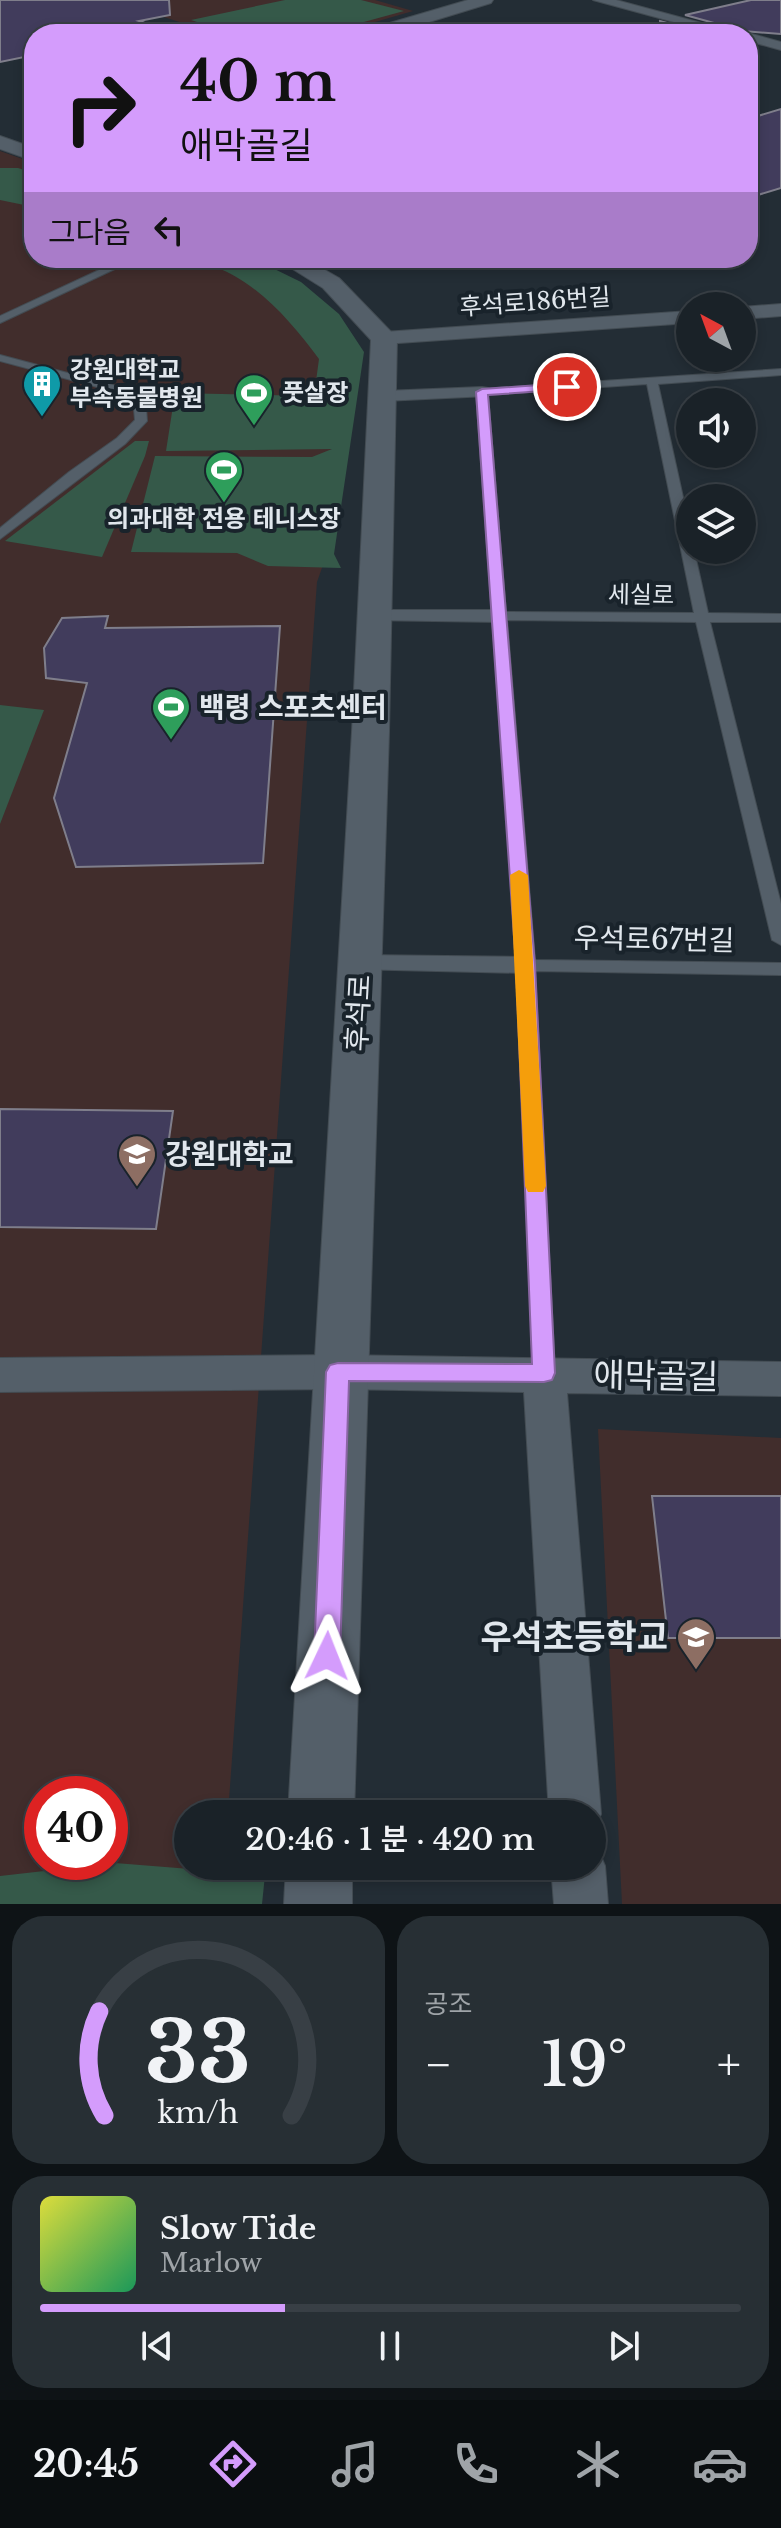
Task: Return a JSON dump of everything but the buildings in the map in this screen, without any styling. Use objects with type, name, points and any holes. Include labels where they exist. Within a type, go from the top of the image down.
[{"type":"street","points":[[405,24],[485,0]]},
{"type":"street","points":[[600,0],[695,24]]},
{"type":"street","points":[[758,40],[781,46]]},
{"type":"street","points":[[2,144],[24,138]]},
{"type":"street","points":[[2,144],[24,152]]},
{"type":"street","points":[[305,268],[331,283],[384,338]]},
{"type":"street","points":[[756,312],[781,310]]},
{"type":"street","name":"후석로186번길","points":[[384,338],[676,318]]},
{"type":"street","name":"후석로","points":[[322,1800],[338,1372],[361,963],[384,338]]},
{"type":"street","points":[[384,396],[482,392]]},
{"type":"street","points":[[374,616],[500,616]]},
{"type":"street","points":[[361,963],[526,965]]},
{"type":"street","points":[[544,1373],[574,1800]]},
{"type":"street","name":"애막골길","points":[[0,1375],[544,1373],[781,1379]]},
{"type":"street","points":[[318,1904],[319,1880]]},
{"type":"street","points":[[579,1880],[581,1904]]},
{"type":"lane","points":[[0,320],[112,268]]},
{"type":"lane","points":[[0,358],[120,390],[140,408],[141,421],[121,441],[73,475],[0,535]]},
{"type":"lane","points":[[544,1373],[526,965],[482,392],[781,372]]},
{"type":"lane","points":[[652,381],[702,617],[781,940]]},
{"type":"lane","name":"세실로","points":[[500,616],[781,618]]},
{"type":"lane","name":"우석로67번길","points":[[526,965],[781,969]]},
{"type":"shaded area","points":[[109,0],[375,0],[413,11],[368,24],[186,24]]},
{"type":"shaded area","name":"강원대학교","points":[[0,151],[24,159],[24,268],[253,268],[338,363],[330,459],[329,548],[317,582],[229,1800],[174,1800],[174,1880],[223,1880],[221,1904],[0,1904]]},
{"type":"shaded area","name":"우석초등학교","points":[[598,1429],[781,1438],[781,1904],[622,1904]]},
{"type":"green space","points":[[285,0],[361,0],[404,11],[357,24],[203,24],[191,20]]},
{"type":"green space","points":[[0,168],[24,170],[24,205],[0,200]]},
{"type":"green space","points":[[217,268],[272,268],[301,282],[339,314],[364,352],[334,554],[341,568],[268,566],[237,553],[131,552],[155,456],[312,457],[332,449],[166,451],[175,393],[314,396],[319,359],[270,302]]},
{"type":"green space","points":[[135,441],[149,441],[102,557],[5,541]]},
{"type":"green space","points":[[0,705],[44,710],[0,824]]},
{"type":"green space","points":[[128,1864],[174,1868],[174,1880],[264,1880],[262,1904],[0,1904],[0,1876],[24,1873],[24,1880],[128,1880]]},
{"type":"slow traffic","points":[[519,875],[535,1186]]},
{"type":"place","name":"강원대학교 부속동물병원","points":[[42,418]]},
{"type":"place","name":"풋살장","points":[[254,427]]},
{"type":"place","name":"의과대학 전용 테니스장","points":[[224,504]]},
{"type":"place","name":"백령 스포츠센터","points":[[171,741]]},
{"type":"place","name":"강원대학교","points":[[137,1188]]},
{"type":"place","name":"우석초등학교","points":[[696,1671]]},
{"type":"route","points":[[327,1656],[338,1372],[544,1373],[526,965],[482,392],[567,387]]}]
